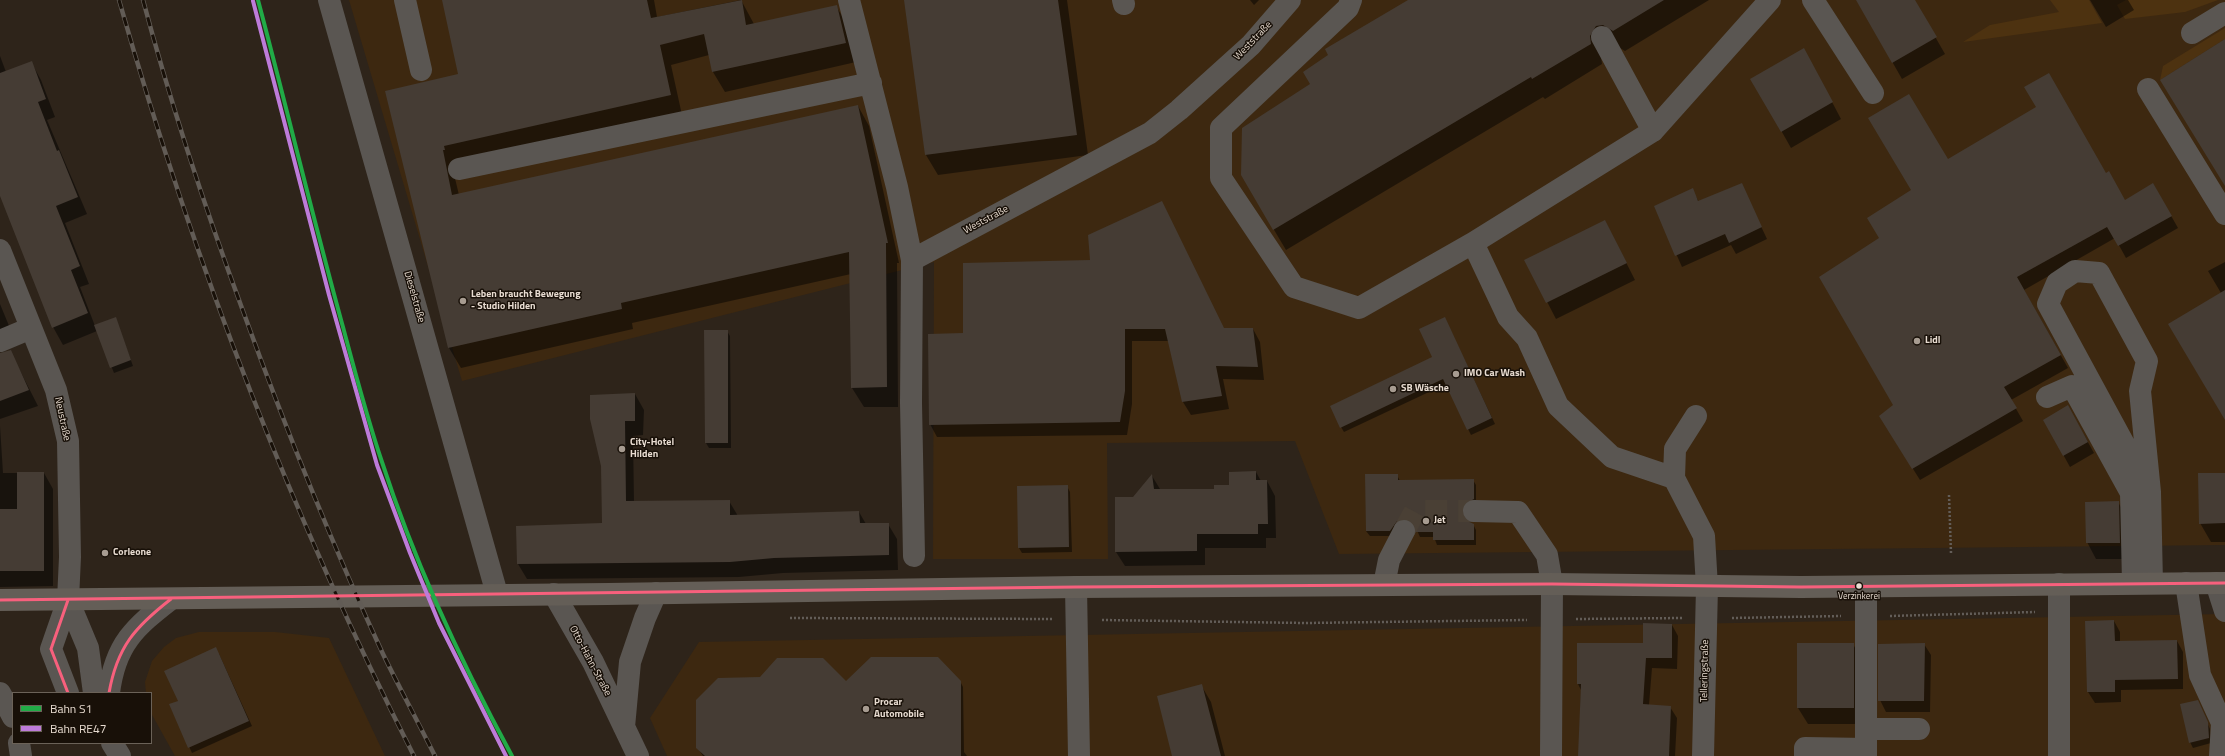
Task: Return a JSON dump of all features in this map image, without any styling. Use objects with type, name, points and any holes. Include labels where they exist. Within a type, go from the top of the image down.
[{"type":"main road","points":[[0,600],[1076,587],[1552,584],[1707,587],[1866,587],[2221,583]]},
{"type":"street","name":"Dieselstraße","points":[[329,0],[498,594]]},
{"type":"street","points":[[405,0],[421,70]]},
{"type":"street","points":[[849,0],[897,187],[912,260],[911,403],[914,556]]},
{"type":"street","name":"Weststraße","points":[[912,260],[1150,133],[1251,45],[1290,0]]},
{"type":"street","points":[[1351,0],[1348,8],[1221,128],[1222,178],[1294,287],[1359,308],[1473,243],[1654,131],[1770,0]]},
{"type":"street","points":[[1813,0],[1874,93]]},
{"type":"street","points":[[2192,33],[2225,13]]},
{"type":"street","points":[[1602,37],[1654,131]]},
{"type":"street","points":[[459,169],[871,83]]},
{"type":"street","points":[[2148,89],[2225,214]]},
{"type":"street","points":[[1473,243],[1508,317],[1527,338],[1558,406],[1612,457],[1674,478],[1674,450],[1696,416]]},
{"type":"street","name":"Neustraße","points":[[0,250],[56,390],[68,441],[70,556],[68,600]]},
{"type":"street","points":[[2143,583],[2150,492],[2140,391],[2147,361],[2099,273],[2075,271],[2057,283],[2048,304],[2150,492]]},
{"type":"street","points":[[0,341],[30,328]]},
{"type":"street","points":[[2047,397],[2072,386],[2131,493],[2143,583]]},
{"type":"street","name":"Telleringstraße","points":[[1674,478],[1704,536],[1707,587],[1704,756]]},
{"type":"street","points":[[1474,511],[1518,512],[1548,555],[1552,584],[1551,756]]},
{"type":"street","points":[[1384,585],[1389,560],[1404,532]]},
{"type":"street","points":[[2186,583],[2200,675],[2222,723],[2220,756]]},
{"type":"street","points":[[2221,583],[2225,611]]},
{"type":"street","points":[[2059,584],[2059,756]]},
{"type":"street","points":[[1076,587],[1079,756]]},
{"type":"street","points":[[1866,587],[1866,745]]},
{"type":"street","name":"Otto-Hahn-Straße","points":[[624,728],[630,662],[645,618],[656,593]]},
{"type":"street","name":"Otto-Hahn-Straße","points":[[554,594],[593,662],[638,756]]},
{"type":"street","points":[[109,692],[122,647],[138,624],[171,599]]},
{"type":"street","points":[[68,600],[52,649],[68,692]]},
{"type":"street","points":[[68,600],[88,648],[94,692]]},
{"type":"street","points":[[0,693],[12,715]]},
{"type":"street","points":[[1805,756],[1805,748],[1866,745],[1919,728]]},
{"type":"street","points":[[19,744],[21,756]]},
{"type":"street","points":[[113,744],[120,756]]},
{"type":"path","points":[[1949,495],[1951,553]]},
{"type":"path","points":[[783,618],[1076,619],[1305,623],[1866,616],[2059,611]]},
{"type":"shaded area","points":[[349,0],[2225,0],[2225,545],[1339,554],[1295,441],[1107,443],[1108,559],[933,559],[934,262],[462,381]]},
{"type":"shaded area","points":[[2050,0],[2089,0],[2102,23],[1963,42],[1990,25],[2059,12]]},
{"type":"shaded area","points":[[2126,0],[2218,0],[2185,12],[2125,19],[2117,5]]},
{"type":"shaded area","points":[[2225,28],[2225,39],[2160,80],[2163,66]]},
{"type":"shaded area","points":[[2225,614],[2225,756],[667,756],[650,718],[699,642]]},
{"type":"shaded area","points":[[199,632],[275,632],[329,638],[385,756],[175,756],[152,715],[152,692],[146,692],[145,682],[152,661],[164,647],[176,638]]},
{"type":"building","points":[[442,0],[647,0],[651,18],[742,0],[746,25],[837,5],[846,43],[712,72],[704,34],[660,45],[671,95],[444,146],[445,150],[443,150],[452,195],[858,105],[888,243],[886,243],[887,387],[851,388],[849,252],[621,303],[622,309],[448,348],[385,91],[458,74]]},
{"type":"building","points":[[904,0],[1058,0],[1077,135],[925,155]]},
{"type":"building","points":[[1408,0],[1664,0],[1613,31],[1603,25],[1596,26],[1590,36],[1591,44],[1532,79],[1531,77],[1273,230],[1241,175],[1242,128],[1310,84],[1303,72],[1328,55],[1325,49]]},
{"type":"building","points":[[1856,0],[1915,0],[1937,37],[1892,63]]},
{"type":"building","points":[[2225,39],[2225,186],[2160,80]]},
{"type":"building","points":[[1804,48],[1833,102],[1781,132],[1750,79]]},
{"type":"building","points":[[32,61],[46,99],[38,102],[57,151],[59,150],[78,197],[56,206],[80,266],[71,270],[88,313],[52,328],[0,196],[0,73]]},
{"type":"building","points":[[2049,73],[2106,173],[2109,171],[2125,200],[2153,183],[2172,216],[2118,246],[2107,227],[2017,277],[2061,355],[2004,387],[2017,408],[1912,469],[1879,416],[1893,405],[1819,277],[1879,238],[1867,218],[1911,190],[1868,118],[1909,94],[1948,159],[2036,107],[2024,87]]},
{"type":"building","points":[[1742,183],[1762,227],[1729,243],[1725,234],[1675,256],[1654,206],[1693,188],[1698,201]]},
{"type":"building","points":[[1162,201],[1224,328],[1253,328],[1258,367],[1216,366],[1222,396],[1182,402],[1165,329],[1125,329],[1125,391],[1120,422],[929,425],[928,334],[963,333],[963,263],[1090,260],[1088,235]]},
{"type":"building","points":[[1605,220],[1627,263],[1546,303],[1524,260]]},
{"type":"building","points":[[2225,290],[2225,420],[2168,324]]},
{"type":"building","points":[[116,317],[131,360],[110,368],[94,325]]},
{"type":"building","points":[[1445,317],[1492,418],[1467,430],[1443,379],[1340,428],[1330,406],[1432,357],[1419,329]]},
{"type":"building","points":[[704,330],[728,330],[728,443],[705,443]]},
{"type":"building","points":[[11,350],[29,390],[0,401],[0,353]]},
{"type":"building","points":[[635,393],[635,421],[625,421],[626,501],[730,500],[730,515],[859,511],[860,523],[889,523],[889,555],[774,558],[730,562],[517,564],[516,526],[602,523],[601,466],[590,419],[590,395]]},
{"type":"building","points":[[2068,405],[2088,442],[2063,456],[2043,420]]},
{"type":"building","points":[[1256,471],[1256,480],[1267,480],[1268,524],[1258,524],[1258,534],[1197,534],[1197,551],[1115,552],[1115,497],[1133,497],[1152,474],[1154,489],[1214,489],[1214,485],[1229,485],[1229,472]]},
{"type":"building","points":[[17,472],[44,472],[44,571],[0,571],[0,509],[17,509]]},
{"type":"building","points":[[2198,473],[2225,473],[2225,523],[2199,524]]},
{"type":"building","points":[[1365,474],[1398,474],[1398,480],[1474,479],[1474,499],[1464,504],[1462,511],[1467,521],[1474,524],[1474,540],[1433,540],[1433,532],[1416,532],[1414,524],[1404,519],[1397,521],[1390,531],[1366,531]]},
{"type":"building","points":[[1068,485],[1069,547],[1018,548],[1017,486]]},
{"type":"building","points":[[2119,501],[2120,543],[2086,543],[2085,502]]},
{"type":"building","points":[[2114,620],[2115,641],[2177,640],[2178,679],[2115,680],[2115,692],[2087,692],[2085,621]]},
{"type":"building","points":[[1643,623],[1672,624],[1672,658],[1646,658],[1643,704],[1671,706],[1669,756],[1578,756],[1581,684],[1577,684],[1577,643],[1643,643]]},
{"type":"building","points":[[1797,643],[1854,643],[1854,708],[1797,708]]},
{"type":"building","points":[[1925,643],[1924,701],[1878,701],[1878,644]]},
{"type":"building","points":[[216,647],[249,721],[188,748],[169,704],[178,701],[164,671]]},
{"type":"building","points":[[871,657],[938,657],[961,681],[961,756],[705,756],[696,748],[696,700],[718,678],[760,677],[777,658],[823,658],[846,681]]},
{"type":"building","points":[[1202,684],[1221,756],[1172,756],[1157,696]]},
{"type":"building","points":[[2198,700],[2208,722],[2209,738],[2189,743],[2180,704]]},
{"type":"tunnel","points":[[1404,531],[1415,511],[1474,511]]},
{"type":"railway","points":[[119,0],[179,194],[212,290],[248,385],[326,573],[414,756]]},
{"type":"railway","points":[[143,0],[165,78],[202,195],[275,398],[309,484],[364,612],[389,667],[435,756]]},
{"type":"rail line","name":"S1","points":[[258,0],[361,395],[382,462],[409,538],[440,612],[457,649],[512,756]]},
{"type":"rail line","name":"RE47","points":[[253,1],[329,295],[377,465],[410,553],[439,623],[506,756]]},
{"type":"transit line","points":[[0,600],[1076,587],[1552,584],[1801,587],[2225,583]]},
{"type":"transit line","points":[[109,692],[117,663],[130,639],[147,619],[171,599]]},
{"type":"transit line","points":[[68,600],[51,649],[68,692]]},
{"type":"place","name":"Leben braucht Bewegung - Studio Hilden","points":[[463,301]]},
{"type":"place","name":"Lidl","points":[[1917,341]]},
{"type":"place","name":"IMO Car Wash","points":[[1456,374]]},
{"type":"place","name":"SB Wäsche","points":[[1393,389]]},
{"type":"place","name":"City-Hotel Hilden","points":[[622,449]]},
{"type":"place","name":"Jet","points":[[1426,521]]},
{"type":"place","name":"Corleone","points":[[105,553]]},
{"type":"place","name":"Verzinkerei","points":[[1859,586]]},
{"type":"place","name":"Procar Automobile","points":[[866,709]]}]
